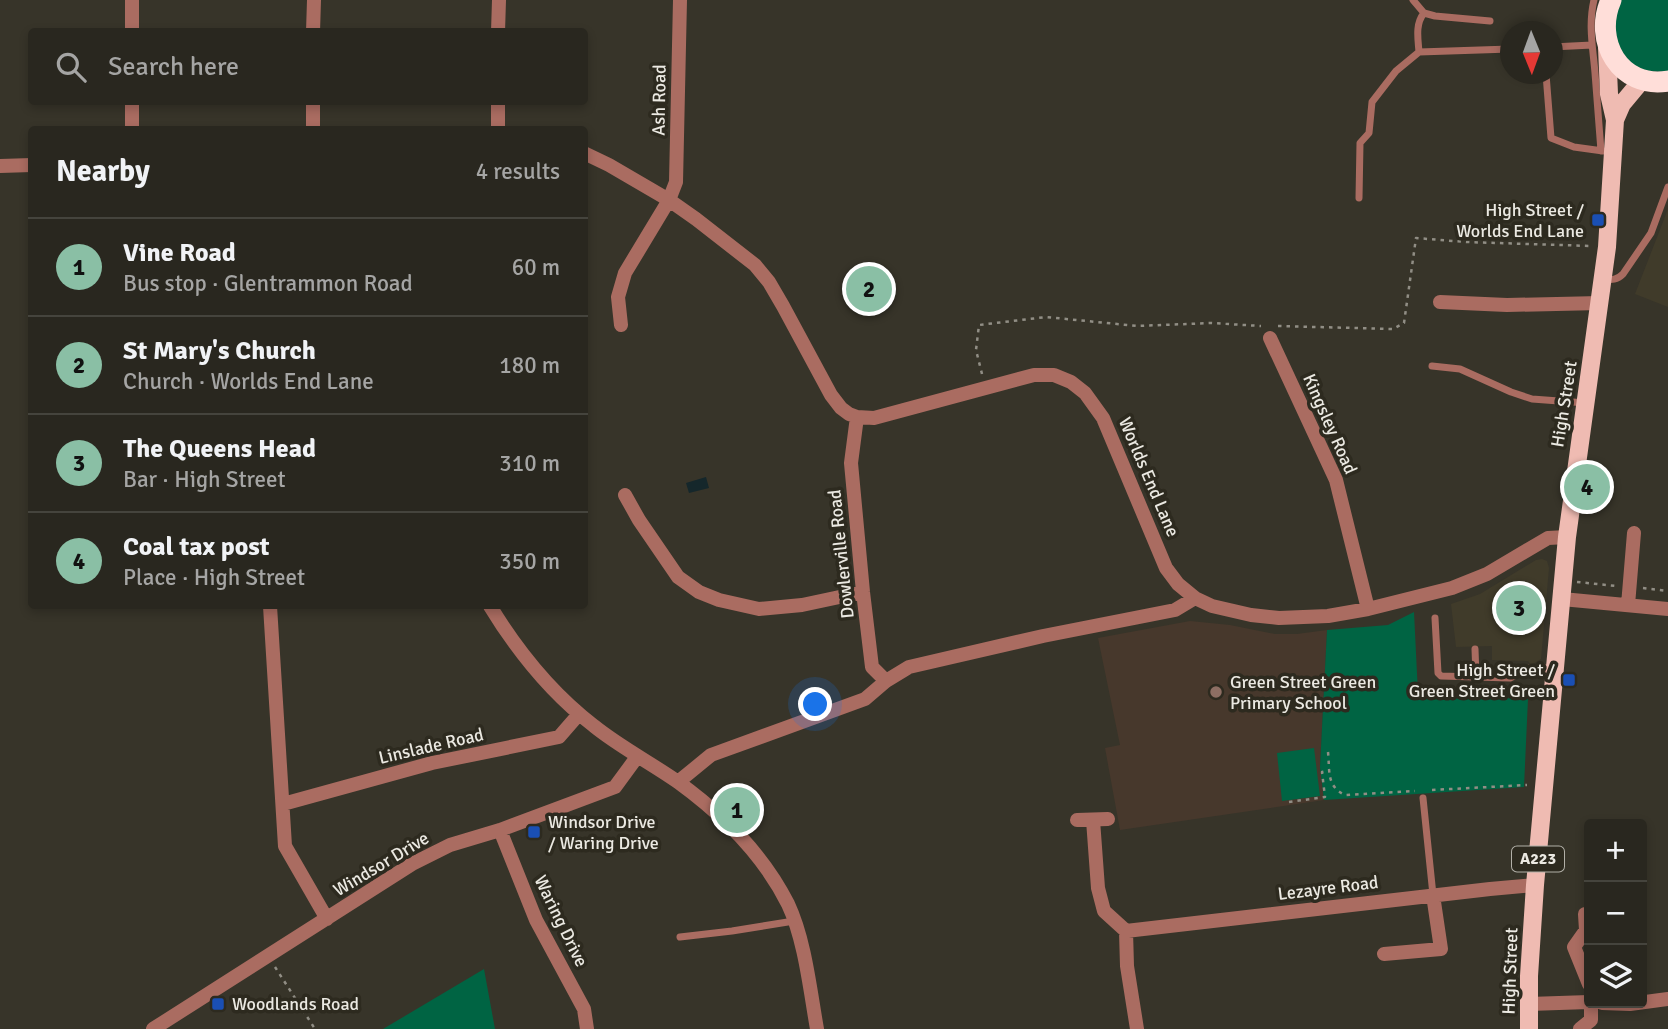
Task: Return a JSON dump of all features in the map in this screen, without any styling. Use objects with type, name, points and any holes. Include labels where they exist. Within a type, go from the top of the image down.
[{"type":"highway","points":[[1611,0],[1600,46],[1629,73],[1660,83]]},
{"type":"main road","name":"High Street","points":[[1529,1029],[1535,885],[1567,537],[1607,247],[1607,152],[1615,120],[1600,46]]},
{"type":"main road","points":[[1615,120],[1622,104],[1660,83]]},
{"type":"street","points":[[132,0],[132,28]]},
{"type":"street","points":[[313,28],[314,0]]},
{"type":"street","points":[[498,28],[499,0]]},
{"type":"street","name":"Ash Road","points":[[621,325],[618,297],[625,273],[676,182],[680,0]]},
{"type":"street","points":[[132,105],[132,126]]},
{"type":"street","points":[[313,105],[313,126]]},
{"type":"street","points":[[498,105],[498,126]]},
{"type":"street","points":[[588,155],[668,200],[755,265],[780,299],[836,403],[857,417]]},
{"type":"street","points":[[0,166],[28,165]]},
{"type":"street","points":[[1440,302],[1507,305],[1600,303]]},
{"type":"street","name":"Kingsley Road","points":[[1272,332],[1336,480],[1368,609]]},
{"type":"street","name":"Worlds End Lane","points":[[857,417],[886,416],[1034,375],[1062,377],[1085,393],[1102,418],[1166,568],[1178,584],[1195,598],[1212,606],[1251,615],[1279,618],[1328,616],[1368,609],[1471,582],[1503,566],[1540,541],[1567,537]]},
{"type":"street","name":"Dowlerville Road","points":[[857,417],[851,463],[863,592],[872,667],[886,681]]},
{"type":"street","points":[[625,495],[678,577],[699,593],[759,610],[802,606],[863,592]]},
{"type":"street","points":[[1628,605],[1634,533]]},
{"type":"street","points":[[678,782],[711,755],[865,699],[886,681],[909,667],[1043,636],[1175,610],[1195,598]]},
{"type":"street","points":[[1562,599],[1668,609]]},
{"type":"street","points":[[270,609],[285,846],[327,919]]},
{"type":"street","points":[[492,609],[529,663],[558,695],[595,727],[678,782],[720,817],[763,864],[783,895],[794,920],[817,1029]]},
{"type":"street","name":"Linslade Road","points":[[283,804],[432,763],[559,737],[579,713]]},
{"type":"street","name":"Windsor Drive","points":[[153,1029],[412,864],[450,845],[500,830],[615,787],[638,757]]},
{"type":"street","points":[[1077,820],[1108,819]]},
{"type":"street","points":[[1093,820],[1098,888],[1104,911],[1126,931],[1127,966],[1137,1029]]},
{"type":"street","name":"Waring Drive","points":[[500,830],[536,920],[584,1009],[587,1029]]},
{"type":"street","name":"Lezayre Road","points":[[1126,931],[1535,885]]},
{"type":"street","points":[[1384,954],[1441,948],[1433,895]]},
{"type":"street","points":[[1584,933],[1574,947],[1584,972]]},
{"type":"street","points":[[1647,1002],[1668,999]]},
{"type":"street","points":[[1529,1004],[1584,1002]]},
{"type":"street","points":[[1580,1029],[1591,1020],[1590,1008]]},
{"type":"lane","points":[[1413,0],[1424,13],[1490,21]]},
{"type":"lane","points":[[1547,84],[1551,138],[1574,148],[1607,152],[1600,46],[1590,37],[1594,0]]},
{"type":"lane","points":[[1419,52],[1419,19],[1424,13]]},
{"type":"lane","points":[[1563,47],[1600,46]]},
{"type":"lane","points":[[1359,198],[1360,143],[1369,133],[1371,102],[1396,71],[1419,52],[1500,49]]},
{"type":"lane","points":[[1603,279],[1618,278],[1646,242],[1668,187]]},
{"type":"lane","points":[[1432,366],[1460,369],[1532,398],[1586,403]]},
{"type":"lane","points":[[1435,618],[1437,673],[1441,676],[1510,678],[1530,668],[1556,668]]},
{"type":"lane","points":[[1475,649],[1476,677]]},
{"type":"lane","points":[[1423,798],[1433,895]]},
{"type":"lane","points":[[680,937],[794,920]]},
{"type":"path","points":[[1272,332],[1393,329],[1404,323],[1416,238],[1607,247]]},
{"type":"path","points":[[985,387],[975,350],[979,325],[1046,317],[1137,326],[1211,323],[1261,326]]},
{"type":"path","points":[[1289,802],[1325,797],[1322,772],[1330,770]]},
{"type":"path","points":[[267,955],[315,1029]]},
{"type":"shaded area","points":[[1668,209],[1668,307],[1635,294]]},
{"type":"shaded area","points":[[706,477],[709,488],[689,493],[686,483]]},
{"type":"shaded area","points":[[1542,559],[1547,561],[1549,568],[1541,659],[1531,665],[1528,661],[1492,660],[1492,646],[1456,647],[1451,604],[1480,594]]},
{"type":"shaded area","name":"Green Street Green Primary School","points":[[1190,621],[1275,634],[1327,630],[1320,767],[1324,800],[1120,830],[1105,748],[1120,745],[1098,638]]},
{"type":"green space","points":[[1619,0],[1668,0],[1668,72],[1640,71],[1616,49],[1611,17]]},
{"type":"green space","points":[[1414,612],[1418,694],[1528,699],[1524,787],[1324,800],[1320,767],[1327,630],[1388,625]]},
{"type":"green space","points":[[1314,748],[1320,796],[1282,801],[1277,753]]},
{"type":"green space","points":[[484,969],[495,1029],[383,1029]]},
{"type":"place","name":"High Street / Worlds End Lane","points":[[1598,220]]},
{"type":"place","name":"St Mary's Church","points":[[869,289]]},
{"type":"place","name":"Coal tax post","points":[[1587,487]]},
{"type":"place","name":"The Queens Head","points":[[1519,608]]},
{"type":"place","name":"High Street / Green Street Green","points":[[1569,680]]},
{"type":"place","name":"Green Street Green Primary School","points":[[1216,692]]},
{"type":"place","name":"Vine Road","points":[[737,810]]},
{"type":"place","name":"Windsor Drive / Waring Drive","points":[[534,832]]},
{"type":"place","name":"Woodlands Road","points":[[218,1004]]}]
